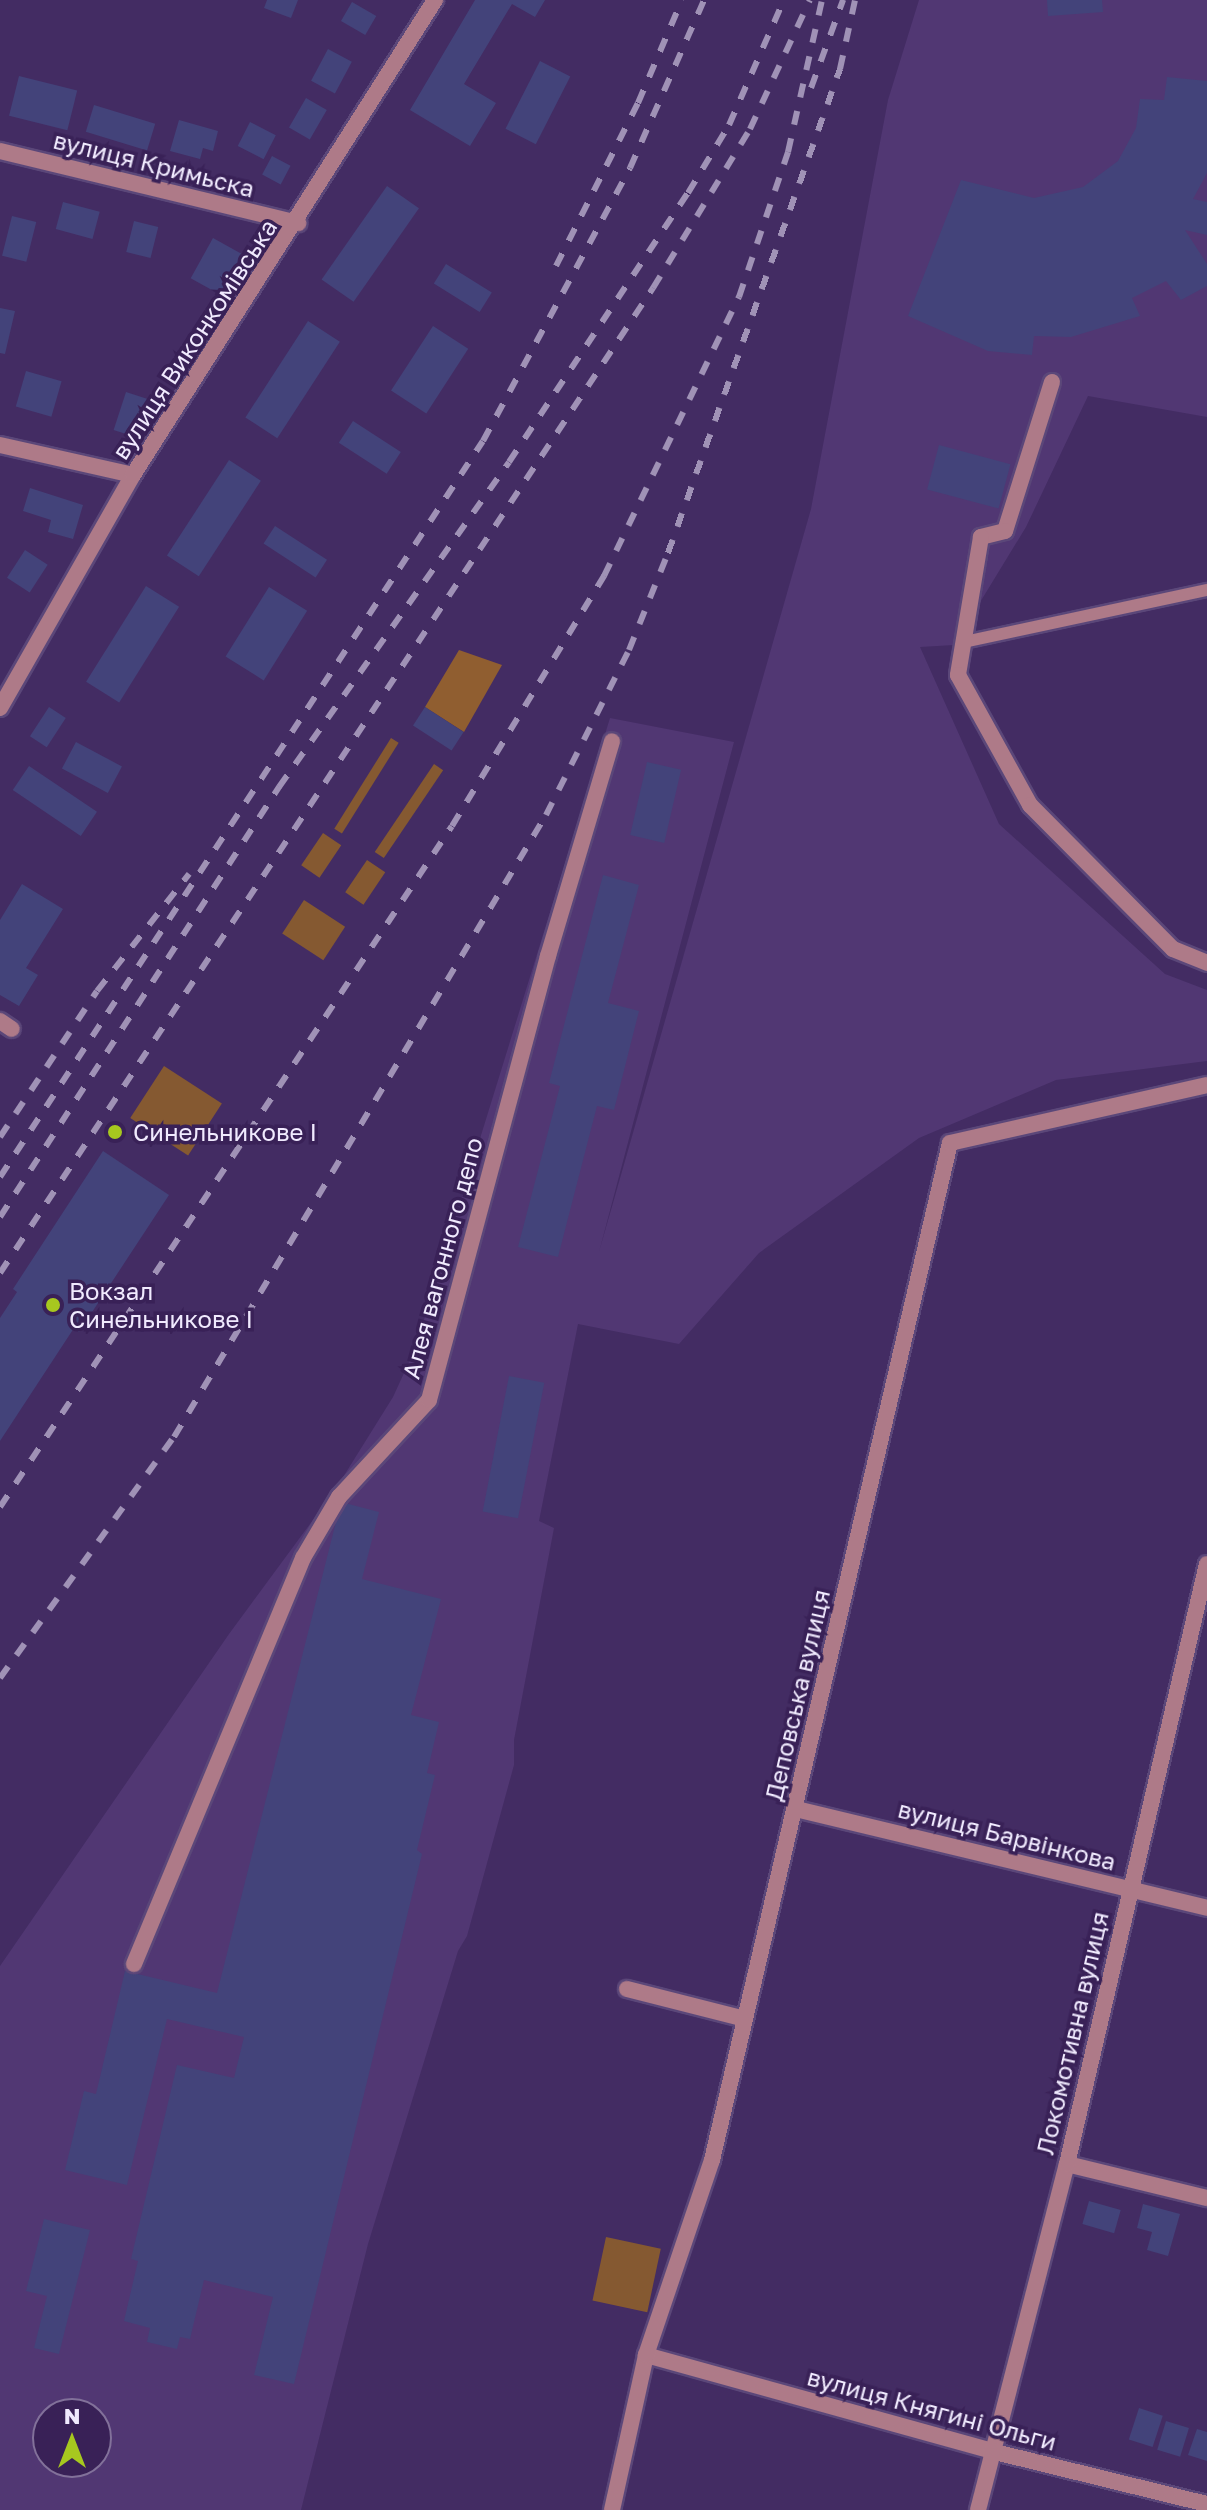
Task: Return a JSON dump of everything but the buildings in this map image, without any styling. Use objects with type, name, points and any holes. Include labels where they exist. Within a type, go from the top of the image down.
[{"type":"street","name":"вулиця Виконкомівська","points":[[0,708],[133,475],[298,223],[435,0]]},
{"type":"street","name":"вулиця Кримьска","points":[[0,151],[298,223]]},
{"type":"street","points":[[1052,382],[1005,531],[981,537],[958,675],[1030,805],[1173,949],[1207,963]]},
{"type":"street","points":[[0,445],[133,475]]},
{"type":"street","name":"Алея вагонного депо","points":[[134,1964],[303,1558],[339,1497],[429,1400],[548,956],[612,741]]},
{"type":"street","name":"Деповська вулиця","points":[[612,2510],[646,2355],[712,2160],[742,2018],[796,1809],[950,1143],[1207,1085]]},
{"type":"street","name":"Локомотивна вулиця","points":[[978,2510],[1067,2164],[1128,1889],[1207,1564]]},
{"type":"street","name":"вулиця Барвінкова","points":[[796,1809],[1207,1908]]},
{"type":"street","points":[[627,1989],[742,2018]]},
{"type":"street","points":[[1067,2164],[1207,2198]]},
{"type":"street","name":"вулиця Княгині Ольги","points":[[646,2355],[991,2451],[1207,2504]]},
{"type":"lane","points":[[964,642],[1207,590]]},
{"type":"shaded area","points":[[919,0],[1207,0],[1207,417],[1088,396],[1026,527],[954,645],[920,647],[999,824],[1165,974],[1207,990],[1207,1061],[1056,1080],[919,1138],[759,1253],[679,1344],[578,1324],[539,1521],[554,1528],[514,1740],[514,1765],[467,1936],[458,1951],[368,2244],[301,2510],[0,2510],[0,1966],[229,1634],[335,1490],[393,1397],[415,1349],[610,718],[734,742],[599,1252],[811,509],[888,100]]},
{"type":"shaded area","points":[[459,650],[502,665],[464,732],[425,707]]},
{"type":"shaded area","points":[[391,738],[399,743],[342,834],[334,829]]},
{"type":"shaded area","points":[[434,764],[443,770],[384,858],[375,852]]},
{"type":"shaded area","points":[[323,833],[341,845],[319,878],[301,865]]},
{"type":"shaded area","points":[[367,860],[385,872],[363,905],[345,892]]},
{"type":"shaded area","points":[[304,900],[345,927],[323,960],[282,934]]},
{"type":"shaded area","points":[[164,1066],[222,1104],[188,1156],[130,1118]]},
{"type":"shaded area","points":[[606,2237],[661,2249],[647,2312],[592,2301]]},
{"type":"railway","points":[[556,266],[638,103],[682,0]]},
{"type":"railway","points":[[0,1177],[483,441],[630,168],[704,0]]},
{"type":"railway","points":[[0,1217],[279,787],[509,462],[688,193],[729,125],[784,0]]},
{"type":"railway","points":[[0,1273],[653,288],[750,129],[810,0]]},
{"type":"railway","points":[[0,1507],[452,826],[604,576],[739,297],[788,152],[822,0]]},
{"type":"railway","points":[[811,88],[843,0]]},
{"type":"railway","points":[[0,1678],[174,1437],[546,815],[629,650],[668,553],[840,69],[855,0]]},
{"type":"railway","points":[[0,1137],[97,991],[189,874]]},
{"type":"place","name":"Синельникове І","points":[[115,1132]]},
{"type":"place","name":"Вокзал Синельникове І","points":[[53,1305]]}]
